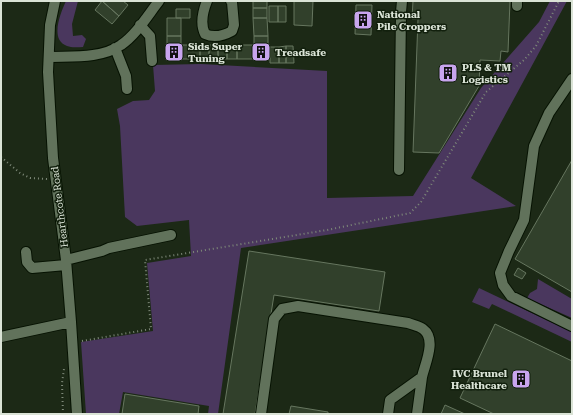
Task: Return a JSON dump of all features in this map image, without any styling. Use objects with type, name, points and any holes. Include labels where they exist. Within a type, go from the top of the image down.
[{"type":"street","name":"Hearthcote Road","points":[[55,1],[50,25],[48,72],[56,180],[66,262],[77,414]]},
{"type":"street","points":[[48,57],[90,55],[122,45],[159,1]]},
{"type":"street","points":[[207,1],[203,9],[202,29],[205,34],[212,37],[225,35],[232,31],[234,25],[231,1]]},
{"type":"street","points":[[399,170],[402,1]]},
{"type":"street","points":[[140,25],[150,36],[152,61]]},
{"type":"street","points":[[115,48],[126,76],[127,89]]},
{"type":"street","points":[[572,78],[549,113],[534,146],[524,220],[509,250],[500,273],[503,285],[510,296],[572,326]]},
{"type":"street","points":[[26,252],[27,262],[32,268],[66,262],[109,248],[170,235]]},
{"type":"street","points":[[261,414],[274,319],[282,309],[298,306],[408,323],[422,328],[427,332],[429,338],[429,349],[422,377],[417,414]]},
{"type":"street","points":[[1,337],[71,322]]},
{"type":"street","points":[[388,414],[390,400],[422,377]]},
{"type":"path","points":[[72,342],[151,329],[145,260],[327,230],[410,213],[421,202],[486,92],[524,60],[536,46],[558,1]]},
{"type":"path","points":[[1,157],[20,173],[30,178],[56,180]]},
{"type":"path","points":[[63,414],[62,382],[64,369],[74,364]]},
{"type":"shaded area","points":[[66,1],[78,1],[72,24],[73,36],[82,35],[86,39],[83,47],[67,46],[62,43],[59,38],[57,32],[59,18]]},
{"type":"shaded area","points":[[550,1],[567,1],[471,178],[516,206],[241,248],[218,414],[208,414],[209,406],[123,392],[119,414],[86,414],[81,342],[153,331],[147,263],[191,256],[189,220],[137,226],[125,217],[120,126],[117,109],[133,101],[149,100],[155,91],[153,65],[201,64],[327,71],[327,198],[413,196],[481,88],[539,22]]},
{"type":"shaded area","points":[[538,279],[572,299],[572,318],[527,298],[530,293],[537,289]]},
{"type":"shaded area","points":[[479,288],[572,332],[572,342],[492,304],[489,309],[472,302]]},
{"type":"building","points":[[102,1],[123,1],[128,5],[119,16]]},
{"type":"building","points":[[102,1],[119,16],[112,24],[95,10]]},
{"type":"building","points":[[253,1],[267,1],[267,8],[253,8]]},
{"type":"building","points":[[294,1],[313,1],[312,26],[294,25]]},
{"type":"building","name":"PLS & TM Logistics","points":[[413,1],[510,1],[508,52],[501,51],[500,61],[480,60],[479,86],[439,153],[413,152],[418,19],[412,19]]},
{"type":"building","name":"National Pile Croppers","points":[[356,5],[372,5],[371,35],[355,34]]},
{"type":"building","points":[[269,6],[278,6],[278,22],[269,22]]},
{"type":"building","points":[[278,6],[286,6],[286,22],[278,22]]},
{"type":"building","points":[[253,8],[267,8],[267,18],[253,18]]},
{"type":"building","points":[[176,9],[190,9],[190,18],[176,18]]},
{"type":"building","points":[[167,18],[181,18],[181,36],[167,36]]},
{"type":"building","points":[[253,18],[267,18],[268,36],[254,36]]},
{"type":"building","name":"Sids Super Tuning","points":[[167,36],[181,36],[181,59],[167,59]]},
{"type":"building","name":"Treadsafe","points":[[254,36],[268,36],[268,59],[254,59]]},
{"type":"building","points":[[181,45],[200,45],[200,59],[181,59]]},
{"type":"building","points":[[200,45],[209,45],[209,59],[200,59]]},
{"type":"building","points":[[209,45],[218,45],[218,59],[209,59]]},
{"type":"building","points":[[218,45],[227,45],[227,59],[218,59]]},
{"type":"building","points":[[227,45],[237,45],[237,59],[227,59]]},
{"type":"building","points":[[237,45],[253,45],[254,59],[237,59]]},
{"type":"building","points":[[286,46],[293,46],[294,63],[286,63]]},
{"type":"building","points":[[286,46],[286,63],[279,63],[279,47]]},
{"type":"building","points":[[270,47],[279,47],[279,63],[270,63]]},
{"type":"building","points":[[572,160],[572,292],[515,259]]},
{"type":"building","points":[[249,251],[385,272],[379,311],[274,295],[255,414],[223,414]]},
{"type":"building","points":[[518,268],[526,273],[522,279],[514,275]]},
{"type":"building","name":"IVC Brunel Healthcare","points":[[495,324],[572,361],[572,414],[494,414],[460,398]]},
{"type":"building","points":[[125,394],[199,406],[198,414],[122,414]]},
{"type":"building","points":[[445,405],[465,414],[441,414]]},
{"type":"building","points":[[291,406],[328,412],[328,414],[289,414]]},
{"type":"place","name":"National Pile Croppers","points":[[363,20]]},
{"type":"place","name":"Sids Super Tuning","points":[[174,52]]},
{"type":"place","name":"Treadsafe","points":[[261,52]]},
{"type":"place","name":"PLS & TM Logistics","points":[[448,73]]},
{"type":"place","name":"IVC Brunel Healthcare","points":[[521,379]]}]
